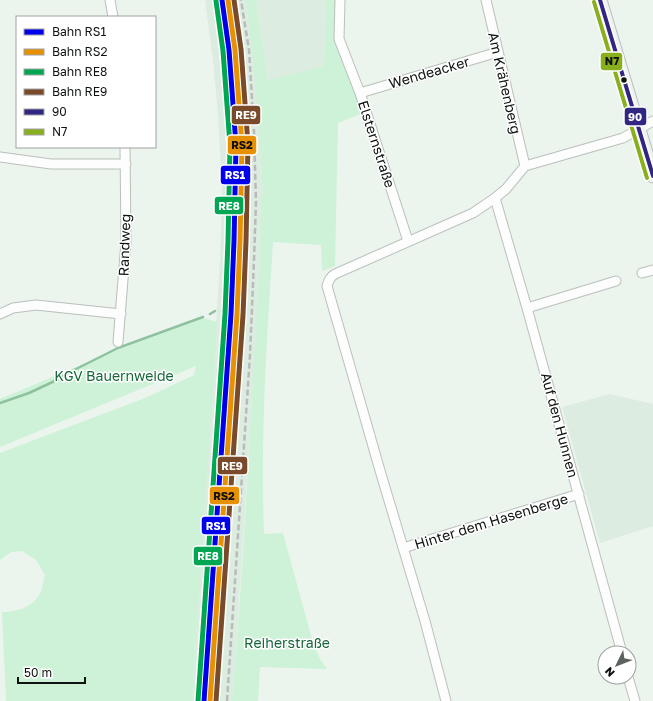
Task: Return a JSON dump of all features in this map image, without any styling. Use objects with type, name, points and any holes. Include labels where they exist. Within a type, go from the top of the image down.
[{"type":"main road","points":[[600,0],[653,176]]},
{"type":"street","points":[[110,0],[113,16]]},
{"type":"street","name":"Elsternstraße","points":[[340,0],[339,39],[360,93],[408,241]]},
{"type":"street","name":"Am Krähenberg","points":[[486,0],[525,166]]},
{"type":"street","name":"Wendeacker","points":[[360,93],[498,52]]},
{"type":"street","points":[[446,701],[425,621],[328,286],[328,280],[335,274],[473,213],[506,189],[525,166],[623,138],[653,121]]},
{"type":"street","name":"Randweg","points":[[118,342],[126,242],[126,148]]},
{"type":"street","points":[[0,157],[51,164],[126,164]]},
{"type":"street","name":"Auf den Hunnen","points":[[495,198],[579,494],[620,645]]},
{"type":"street","points":[[642,273],[653,270]]},
{"type":"street","points":[[527,308],[616,281]]},
{"type":"street","points":[[0,314],[13,308],[36,305],[121,314]]},
{"type":"street","name":"Hinter dem Hasenberge","points":[[403,548],[579,494]]},
{"type":"street","points":[[630,685],[635,701]]},
{"type":"shaded area","points":[[205,0],[228,0],[231,17],[240,128],[241,224],[235,352],[210,701],[192,701],[220,261],[222,188],[218,115]]},
{"type":"shaded area","points":[[234,0],[246,0],[252,42],[259,116],[263,195],[261,197],[258,304],[235,665],[232,701],[221,701],[249,242],[248,174],[243,69]]},
{"type":"shaded area","points":[[256,0],[326,0],[324,66],[268,80]]},
{"type":"shaded area","points":[[610,394],[653,404],[653,526],[600,543],[562,407]]},
{"type":"green space","name":"Reiherstraße","points":[[246,0],[256,0],[268,80],[324,66],[326,0],[338,0],[336,35],[363,113],[338,123],[335,266],[322,271],[321,245],[273,242],[266,351],[263,461],[264,534],[283,533],[313,643],[320,659],[327,669],[260,667],[258,701],[232,701],[241,587],[259,271],[261,196],[263,195],[254,73]]},
{"type":"green space","points":[[247,271],[221,701],[210,701],[235,352],[238,272]]},
{"type":"green space","name":"KGV Bauernweide","points":[[204,318],[217,322],[192,701],[6,701],[2,612],[20,610],[30,605],[41,591],[45,575],[36,560],[22,551],[11,552],[0,560],[0,453],[145,398],[194,375],[196,366],[0,447],[0,399],[112,352]]},
{"type":"waterway","points":[[210,314],[215,311]]},
{"type":"waterway","points":[[0,403],[29,393],[118,348],[203,317]]},
{"type":"railway","points":[[227,701],[250,355],[256,202],[254,131],[249,50],[241,0]]},
{"type":"rail line","name":"RS1","points":[[204,701],[231,314],[234,241],[236,145],[229,50],[222,0]]},
{"type":"rail line","name":"RS2","points":[[210,701],[237,314],[240,241],[242,145],[235,50],[228,0]]},
{"type":"rail line","name":"RE9","points":[[216,701],[243,315],[246,241],[248,144],[241,49],[234,0]]},
{"type":"rail line","name":"RE8","points":[[198,701],[225,314],[228,241],[230,145],[223,51],[216,1]]},
{"type":"transit line","name":"90","points":[[600,0],[653,176]]},
{"type":"transit line","name":"N7","points":[[594,2],[647,178]]}]
